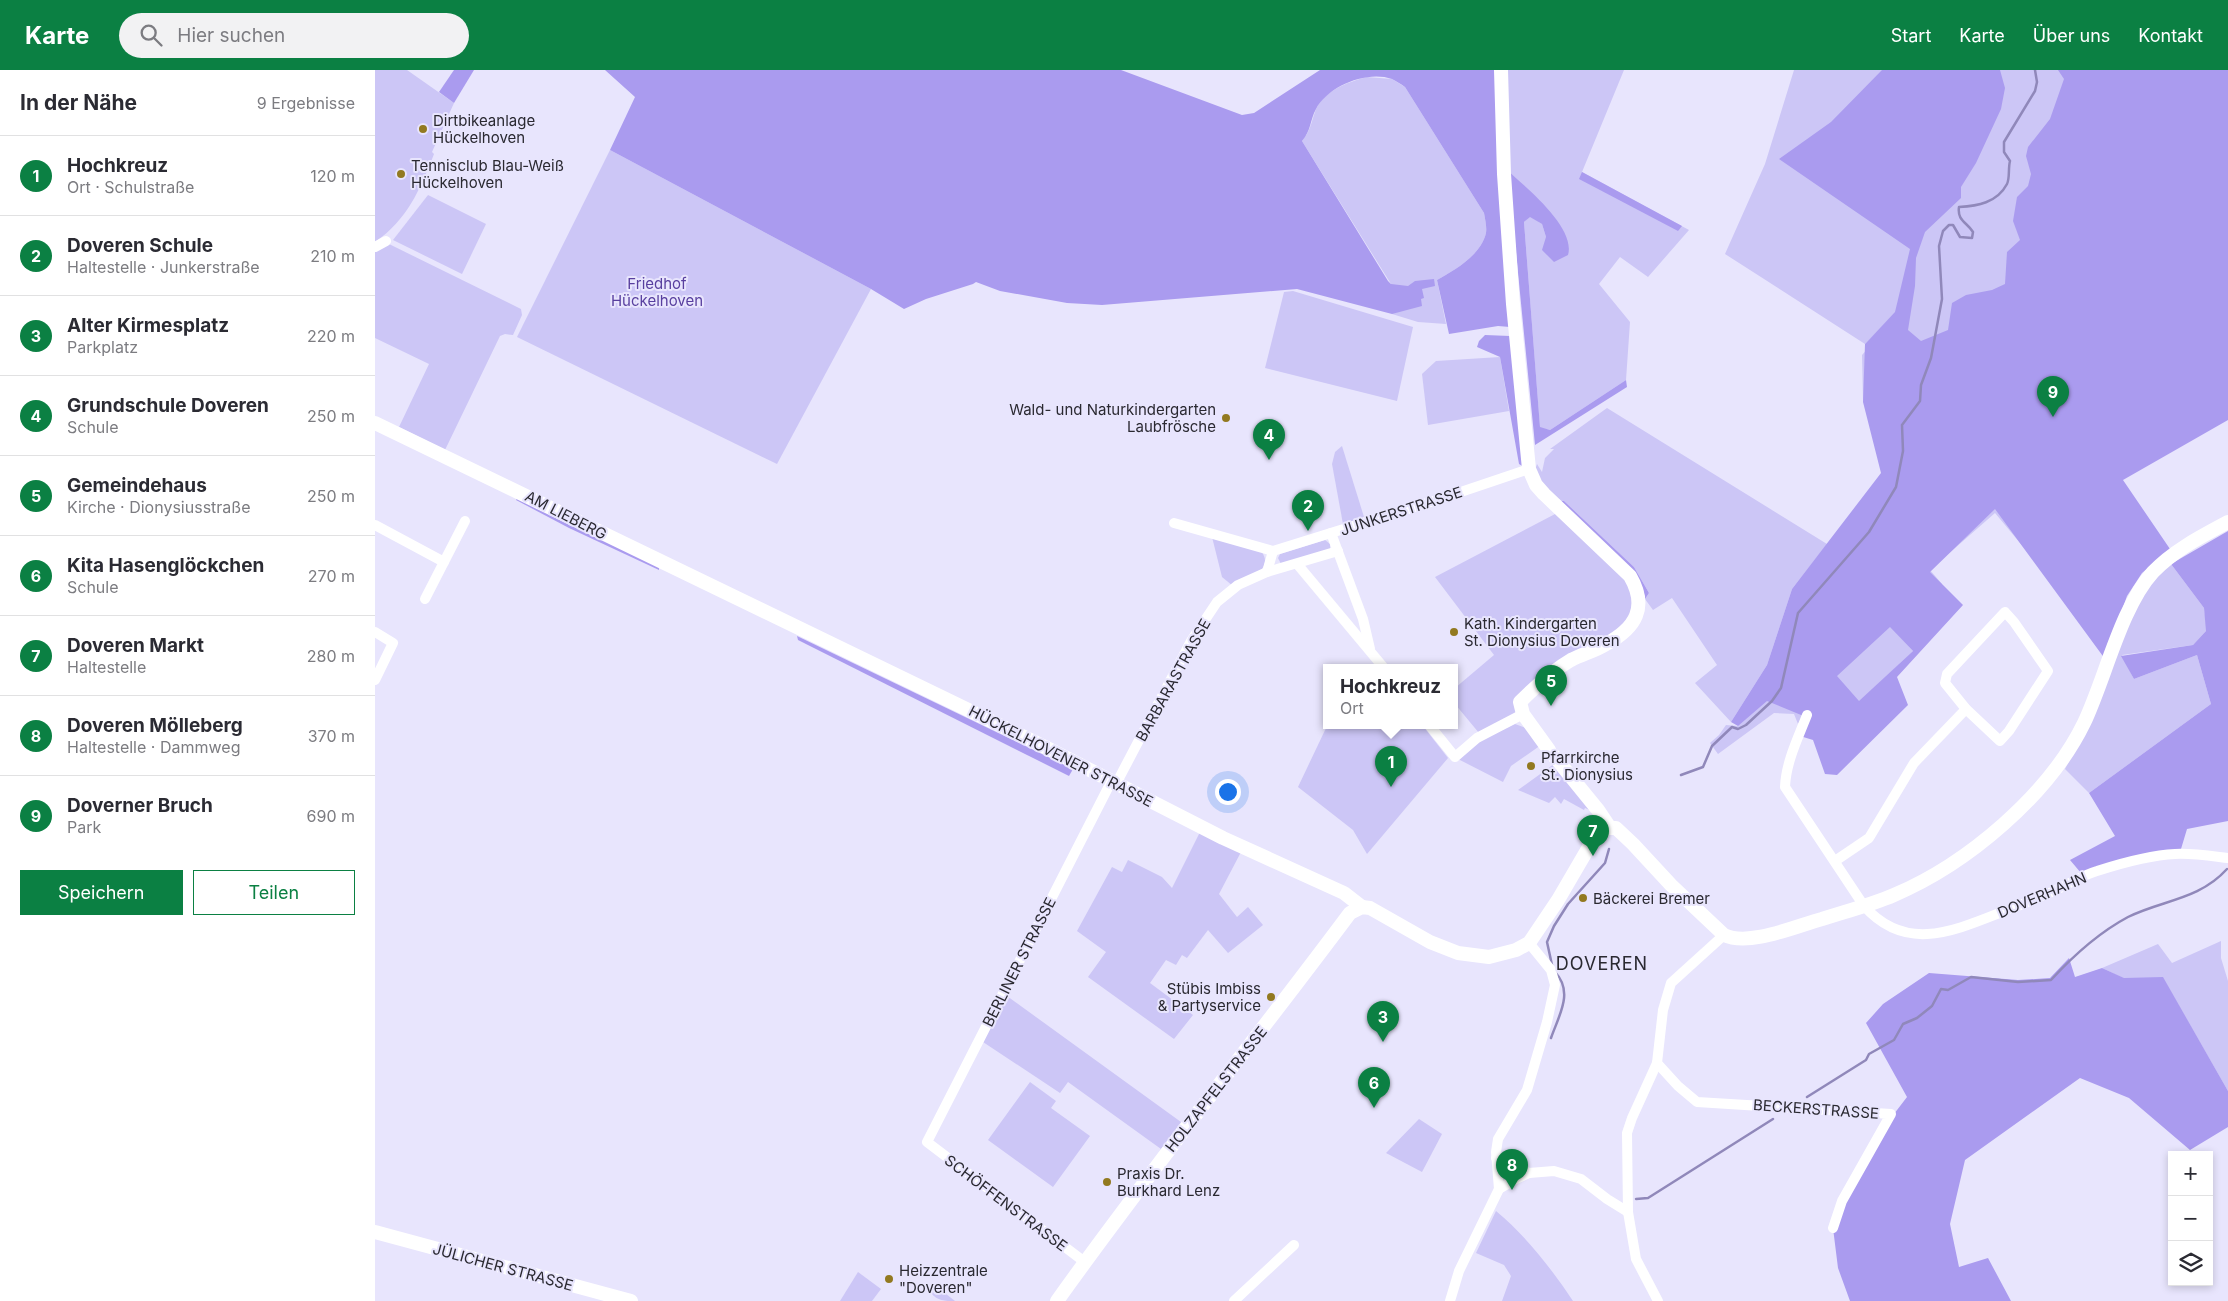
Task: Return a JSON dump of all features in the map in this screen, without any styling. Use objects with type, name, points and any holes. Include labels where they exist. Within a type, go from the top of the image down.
[{"type":"street","points":[[1501,70],[1504,174],[1513,304],[1529,468],[1536,485],[1544,494],[1630,576],[1637,590],[1639,601],[1635,619],[1621,634],[1607,644],[1571,660],[1536,686],[1520,702],[1523,714],[1599,810],[1610,828]]},
{"type":"street","points":[[375,247],[386,241]]},
{"type":"street","name":"AM LIEBERG","points":[[375,423],[757,608]]},
{"type":"street","name":"JUNKERSTRASSE","points":[[1273,551],[1529,468]]},
{"type":"street","points":[[425,599],[465,521]]},
{"type":"street","points":[[1174,522],[1273,551],[1267,572]]},
{"type":"street","points":[[1451,1301],[1459,1271],[1499,1189],[1496,1158],[1498,1139],[1527,1090],[1555,985],[1551,970],[1529,943],[1559,900],[1593,840],[1605,828],[1616,828],[1671,885],[1724,935],[1745,940],[1864,906],[1895,895],[1959,860],[1984,842],[2016,813],[2042,785],[2083,724],[2137,595],[2152,573],[2169,557],[2228,522]]},
{"type":"street","points":[[375,525],[444,562]]},
{"type":"street","points":[[1331,533],[1363,619],[1371,652]]},
{"type":"street","name":"BARBARASTRASSE","points":[[1114,783],[1191,641],[1217,602],[1238,585],[1267,572],[1298,565],[1338,551]]},
{"type":"street","points":[[1298,565],[1381,664]]},
{"type":"street","name":"HÜCKELHOVENER STRASSE","points":[[757,608],[1003,726],[1223,838],[1343,893],[1362,907],[1370,908],[1430,942],[1458,953],[1489,957],[1516,950],[1529,943]]},
{"type":"street","points":[[2005,612],[2048,672],[2009,732],[2000,741],[1966,708],[1945,683],[1947,674],[2005,612]]},
{"type":"street","points":[[375,632],[393,643],[375,680]]},
{"type":"street","points":[[1835,861],[1869,838],[1914,763],[1966,708]]},
{"type":"street","points":[[1432,729],[1455,756],[1477,738],[1523,714]]},
{"type":"street","name":"DOVERHAHN","points":[[1807,715],[1795,744],[1785,777],[1785,787],[1864,906],[1873,916],[1891,926],[1912,934],[1935,935],[1967,926],[2042,897],[2095,871],[2134,861],[2175,854],[2228,858]]},
{"type":"street","name":"BERLINER STRASSE","points":[[927,1142],[1114,783]]},
{"type":"street","name":"HOLZAPFELSTRASSE","points":[[1057,1301],[1199,1109],[1250,1046],[1350,913],[1362,907]]},
{"type":"street","points":[[1658,1301],[1636,1259],[1628,1212],[1627,1133],[1657,1063],[1663,1010],[1671,982],[1724,935]]},
{"type":"street","name":"BECKERSTRASSE","points":[[1657,1063],[1677,1086],[1697,1102],[1891,1114],[1842,1201],[1833,1228]]},
{"type":"street","name":"SCHÖFFENSTRASSE","points":[[927,1142],[1086,1263]]},
{"type":"street","points":[[1496,1158],[1529,1173]]},
{"type":"street","points":[[1499,1189],[1529,1173],[1554,1171],[1581,1179],[1607,1200],[1628,1212]]},
{"type":"street","name":"JÜLICHER STRASSE","points":[[375,1232],[631,1301]]},
{"type":"street","points":[[1235,1301],[1294,1245]]},
{"type":"green space","points":[[375,70],[407,70],[454,103],[432,152],[434,154],[418,192],[396,224],[375,242]]},
{"type":"green space","points":[[1506,70],[1624,70],[1582,172],[1689,230],[1648,277],[1620,257],[1599,284],[1630,322],[1626,380],[1550,430],[1540,428],[1524,222],[1530,216],[1542,224],[1546,237],[1568,255],[1508,171]]},
{"type":"green space","points":[[1794,70],[2228,70],[2175,442],[2025,549],[1995,513],[1930,570],[1942,584],[1927,588],[1890,626],[1913,651],[1860,701],[1807,712],[1798,724],[1794,714],[1774,713],[1718,754],[1710,743],[1726,725],[1738,726],[1891,490],[1863,400],[1862,355],[1896,317],[1898,300],[1896,312],[1865,344],[1725,254],[1765,164]]},
{"type":"green space","points":[[1367,77],[1392,79],[1405,87],[1484,213],[1486,233],[1479,248],[1452,272],[1437,280],[1446,324],[1418,322],[1392,314],[1391,284],[1302,141],[1309,131],[1315,112],[1323,98],[1337,88]]},
{"type":"green space","name":"Friedhof Hückelhoven","points":[[610,150],[871,289],[777,464],[517,337]]},
{"type":"green space","points":[[428,195],[486,224],[462,274],[393,240]]},
{"type":"green space","points":[[389,244],[521,309],[522,315],[513,335],[505,334],[500,336],[445,450],[399,427],[429,364],[375,338],[375,250]]},
{"type":"green space","points":[[1293,291],[1413,327],[1397,401],[1265,368],[1284,292]]},
{"type":"green space","points":[[1500,357],[1509,411],[1428,425],[1422,374],[1436,361]]},
{"type":"green space","points":[[1607,408],[1827,544],[1792,589],[1767,665],[1731,722],[1695,683],[1717,665],[1672,598],[1653,610],[1645,599],[1649,593],[1634,567],[1564,501],[1561,501],[1546,490],[1535,470],[1537,464],[1542,472],[1545,458],[1554,449],[1550,449]]},
{"type":"green space","points":[[1342,446],[1364,517],[1343,524],[1332,464],[1335,452]]},
{"type":"green space","points":[[1557,513],[1629,579],[1635,594],[1631,617],[1608,639],[1572,656],[1516,714],[1479,733],[1458,708],[1458,685],[1494,655],[1435,577]]},
{"type":"green space","points":[[1212,537],[1262,552],[1265,561],[1262,569],[1233,586],[1222,577]]},
{"type":"green space","points":[[1325,540],[1330,544],[1330,549],[1281,564],[1278,558],[1280,554]]},
{"type":"green space","points":[[2171,564],[2204,608],[2207,630],[2193,645],[2122,655],[2134,679],[2197,655],[2211,704],[2089,793],[2065,769],[2087,727],[2136,603],[2159,572]]},
{"type":"green space","points":[[1515,724],[1529,729],[1541,745],[1511,766],[1503,782],[1456,758],[1484,739]]},
{"type":"green space","points":[[1326,729],[1425,729],[1448,758],[1367,854],[1353,830],[1298,787]]},
{"type":"green space","points":[[1554,764],[1592,811],[1585,808],[1584,810],[1564,799],[1561,804],[1555,797],[1549,803],[1518,790]]},
{"type":"green space","points":[[1200,832],[1241,852],[1219,894],[1237,917],[1248,907],[1263,925],[1228,953],[1208,930],[1187,958],[1182,955],[1176,965],[1166,960],[1150,983],[1193,1015],[1174,1039],[1088,977],[1106,952],[1077,931],[1112,867],[1122,872],[1128,860],[1162,877],[1172,888]]},
{"type":"green space","points":[[2221,941],[2221,958],[2228,981],[2228,1091],[2163,978],[2123,978],[2102,968],[2158,944],[2172,963]]},
{"type":"green space","points":[[1007,996],[1181,1122],[1161,1149],[1068,1082],[1060,1093],[983,1042]]},
{"type":"green space","points":[[1030,1082],[1056,1101],[1051,1108],[1090,1136],[1053,1187],[988,1140]]},
{"type":"green space","points":[[1419,1119],[1442,1134],[1422,1172],[1386,1153]]},
{"type":"green space","points":[[1496,1211],[1518,1231],[1537,1253],[1573,1301],[1502,1301],[1511,1276],[1504,1265],[1476,1253]]},
{"type":"green space","points":[[858,1272],[881,1289],[872,1301],[840,1301]]},
{"type":"green space","points":[[936,1286],[955,1301],[936,1298],[931,1293]]},
{"type":"shaded area","points":[[454,70],[474,70],[454,103],[439,92]]},
{"type":"shaded area","points":[[605,70],[1121,70],[1242,115],[1254,113],[1320,70],[1497,70],[1524,467],[1519,464],[1500,357],[1477,347],[1479,341],[1485,335],[1510,336],[1510,327],[1498,326],[1449,334],[1437,280],[1452,272],[1479,248],[1486,233],[1484,213],[1405,87],[1392,79],[1382,77],[1360,78],[1329,93],[1316,109],[1302,141],[1388,281],[1391,284],[1408,286],[1415,281],[1434,279],[1435,286],[1422,289],[1424,298],[1421,299],[1422,306],[1392,314],[1297,289],[1102,305],[1067,303],[1000,291],[976,282],[926,299],[904,309],[871,289],[610,150],[635,97]]},
{"type":"shaded area","points":[[1882,70],[2000,70],[2005,88],[2001,109],[1976,163],[1961,187],[1961,198],[1925,232],[1916,258],[1915,286],[1908,330],[1921,341],[1948,330],[1952,303],[1966,295],[1992,290],[2005,284],[2007,252],[2020,240],[2013,221],[2017,197],[2028,186],[2031,174],[2026,156],[2028,147],[2050,119],[2064,79],[2058,70],[2228,70],[2228,420],[2123,480],[2170,549],[2142,573],[2127,596],[2105,659],[1995,509],[1930,572],[1963,605],[1897,677],[1908,705],[1837,775],[1825,774],[1813,740],[1800,736],[1806,717],[1767,701],[1738,726],[1731,722],[1767,665],[1792,589],[1881,473],[1863,402],[1865,344],[1895,312],[1910,249],[1779,159],[1831,122]],"holes":[[[1890,627],[1913,651],[1859,701],[1837,676]]]},
{"type":"shaded area","points":[[1508,171],[1558,221],[1565,233],[1568,244],[1568,255],[1554,262],[1542,250],[1546,237],[1542,224],[1530,217],[1524,222],[1540,427],[1550,430],[1626,380],[1627,387],[1535,445]]},
{"type":"shaded area","points":[[1582,172],[1682,226],[1678,231],[1579,179]]},
{"type":"shaded area","points":[[519,495],[659,566],[659,570],[569,528],[516,500]]},
{"type":"shaded area","points":[[1561,501],[1564,501],[1634,567],[1649,593],[1645,599],[1643,589]]},
{"type":"shaded area","points":[[2228,531],[2228,821],[2187,829],[2181,849],[2120,860],[2081,873],[2070,860],[2115,836],[2089,793],[2211,704],[2197,655],[2134,679],[2121,656],[2193,645],[2206,631],[2204,608],[2171,564]]},
{"type":"shaded area","points":[[797,636],[1073,769],[1069,776],[798,640]]},
{"type":"shaded area","points":[[2069,958],[2075,977],[2102,968],[2124,978],[2163,977],[2228,1091],[2228,1127],[2190,1150],[2129,1098],[2080,1078],[1965,1160],[1950,1224],[1959,1267],[1988,1258],[2011,1301],[1850,1301],[1838,1268],[1833,1228],[1881,1131],[1907,1097],[1866,1023],[1883,1004],[1929,973],[2018,980],[2050,978]]},
{"type":"waterway","points":[[1681,775],[1703,767],[1712,746],[1732,727],[1738,729],[1746,725],[1772,701],[1781,688],[1798,613],[1869,532],[1896,487],[1903,451],[1902,425],[1920,401],[1921,385],[1931,358],[1942,299],[1939,246],[1943,231],[1949,225],[1953,225],[1960,237],[1972,238],[1973,232],[1959,215],[1959,207],[1973,206],[1986,202],[1998,195],[2007,184],[2010,161],[2004,152],[2004,142],[2035,91],[2037,82],[2035,70]]},
{"type":"waterway","points":[[1552,965],[1547,942],[1554,926],[1568,904],[1605,863],[1609,849]]},
{"type":"waterway","points":[[1807,1097],[1866,1060],[1869,1054],[1894,1040],[1903,1024],[1917,1018],[1932,1006],[1941,989],[1948,990],[1971,977],[2018,982],[2051,980],[2068,962],[2117,923],[2141,911],[2180,898],[2205,887],[2227,869]]},
{"type":"waterway","points":[[1551,1038],[1561,1012],[1564,996],[1564,988],[1555,972]]},
{"type":"waterway","points":[[1636,1199],[1648,1198],[1773,1119]]},
{"type":"place","name":"Dirtbikeanlage Hückelhoven","points":[[423,129]]},
{"type":"place","name":"Tennisclub Blau-Weiß Hückelhoven","points":[[401,174]]},
{"type":"place","name":"Doverner Bruch","points":[[2053,417]]},
{"type":"place","name":"Wald- und Naturkindergarten Laubfrösche","points":[[1226,418]]},
{"type":"place","name":"Grundschule Doveren","points":[[1269,460]]},
{"type":"place","name":"Doveren Schule","points":[[1308,531]]},
{"type":"place","name":"Kath. Kindergarten St. Dionysius Doveren","points":[[1454,632]]},
{"type":"place","name":"Gemeindehaus","points":[[1551,706]]},
{"type":"place","name":"Pfarrkirche St. Dionysius","points":[[1531,766]]},
{"type":"place","name":"Hochkreuz","points":[[1391,787]]},
{"type":"place","name":"Doveren Markt","points":[[1593,856]]},
{"type":"place","name":"Bäckerei Bremer","points":[[1583,898]]},
{"type":"place","name":"Stübis Imbiss & Partyservice","points":[[1271,997]]},
{"type":"place","name":"Alter Kirmesplatz","points":[[1383,1042]]},
{"type":"place","name":"Kita Hasenglöckchen","points":[[1374,1108]]},
{"type":"place","name":"Praxis Dr. Burkhard Lenz","points":[[1107,1182]]},
{"type":"place","name":"Doveren Mölleberg","points":[[1512,1190]]},
{"type":"place","name":"Heizzentrale \"Doveren\"","points":[[889,1279]]},
{"type":"district","name":"DOVEREN","points":[[1602,963]]}]
